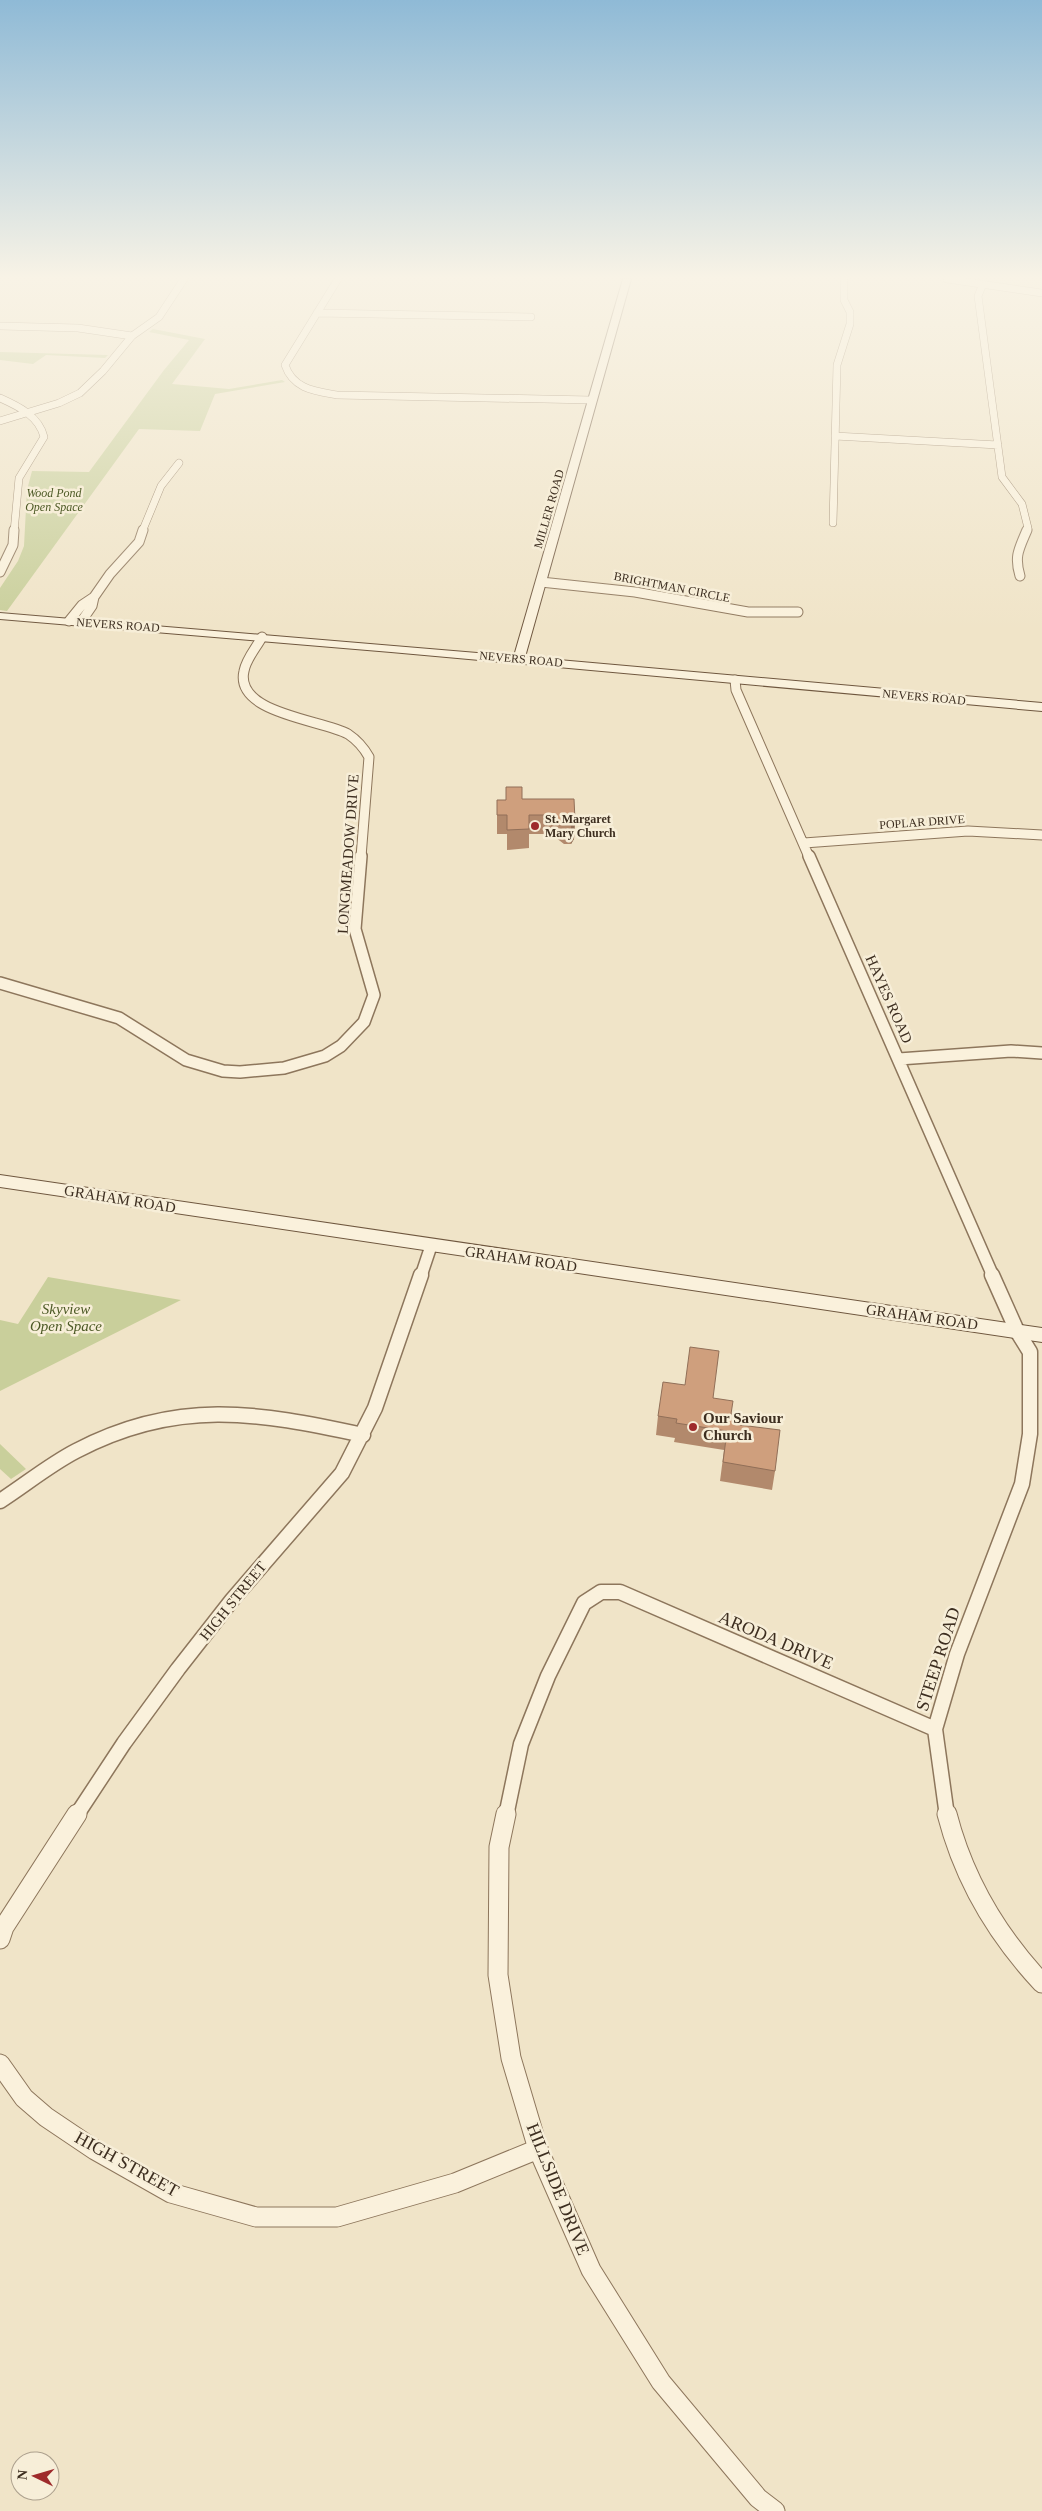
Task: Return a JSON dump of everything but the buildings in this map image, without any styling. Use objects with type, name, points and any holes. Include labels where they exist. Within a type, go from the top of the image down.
[{"type":"street","points":[[0,421],[59,403],[73,396]]},
{"type":"street","points":[[397,396],[591,400]]},
{"type":"street","name":"MILLER ROAD","points":[[519,658],[542,582],[592,396]]},
{"type":"street","points":[[834,523],[836,396]]},
{"type":"street","points":[[991,396],[1002,477],[1022,504],[1028,528],[1017,554],[1016,563],[1020,576]]},
{"type":"street","points":[[0,398],[27,413],[41,425],[44,437],[18,478],[14,546],[0,572]]},
{"type":"street","points":[[835,436],[998,445]]},
{"type":"street","points":[[75,622],[92,606],[94,597],[110,574],[139,542],[151,506],[161,486],[179,463]]},
{"type":"street","name":"BRIGHTMAN CIRCLE","points":[[542,582],[604,586],[776,616],[798,612]]},
{"type":"street","name":"NEVERS ROAD","points":[[0,616],[519,658],[735,680],[1042,707]]},
{"type":"street","name":"LONGMEADOW DRIVE","points":[[0,983],[119,1018],[186,1060],[222,1071],[263,1071],[305,1063],[341,1046],[364,1022],[372,1008],[374,995],[356,929],[369,758],[356,740],[345,732],[267,707],[249,693],[243,676],[245,666],[262,637]]},
{"type":"street","name":"HAYES ROAD","points":[[735,680],[736,690],[1017,1331]]},
{"type":"street","name":"POPLAR DRIVE","points":[[804,843],[968,831],[1042,835]]},
{"type":"street","points":[[899,1059],[1011,1050],[1042,1053]]},
{"type":"street","name":"GRAHAM ROAD","points":[[0,1181],[1042,1335]]},
{"type":"street","name":"HIGH STREET","points":[[1,1930],[119,1751],[162,1691],[232,1600],[342,1472],[363,1435],[375,1408],[431,1246]]},
{"type":"street","name":"STEEP ROAD","points":[[1017,1331],[1030,1352],[1030,1434],[1022,1484],[957,1654],[935,1729],[944,1803],[956,1850],[975,1890],[1015,1954],[1042,1983]]},
{"type":"street","points":[[0,1502],[76,1451],[126,1428],[176,1415],[229,1412],[288,1418],[363,1435]]},
{"type":"street","name":"ARODA DRIVE","points":[[601,1592],[620,1592],[935,1729]]},
{"type":"street","name":"HILLSIDE DRIVE","points":[[601,1592],[584,1603],[548,1676],[521,1744],[499,1847],[498,1975],[511,2058],[538,2148],[591,2270],[661,2382],[758,2498],[774,2511]]},
{"type":"street","name":"HIGH STREET","points":[[0,2064],[24,2098],[46,2117],[95,2150],[171,2193],[256,2217],[337,2217],[455,2183],[538,2148]]},
{"type":"green space","name":"Wood Pond Open Space","points":[[145,396],[214,396],[200,431],[139,429],[7,611],[0,610],[0,588],[18,561],[24,546],[27,490],[32,471],[89,472]]},
{"type":"green space","name":"Skyview Open Space","points":[[48,1277],[181,1300],[0,1391],[0,1320],[18,1324]]},
{"type":"green space","points":[[0,1444],[26,1469],[11,1479],[0,1469]]},
{"type":"place","name":"St. Margaret Mary Church","points":[[535,826]]},
{"type":"place","name":"Our Saviour Church","points":[[693,1427]]}]
